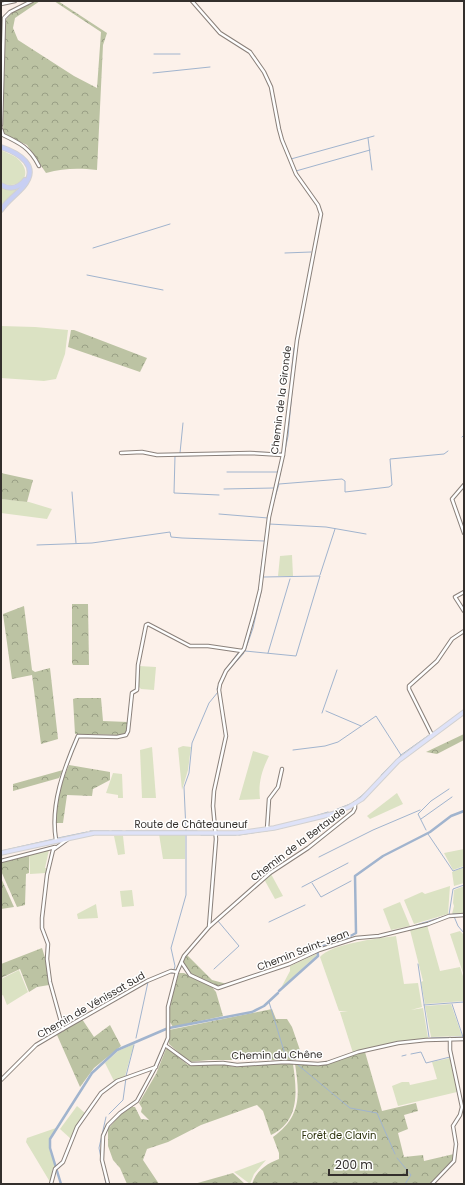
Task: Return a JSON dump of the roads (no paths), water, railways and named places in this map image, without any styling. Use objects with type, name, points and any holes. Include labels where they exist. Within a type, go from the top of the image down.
[{"type":"highway","points":[[1,148],[18,157],[24,163],[27,171],[24,181],[18,186],[9,188],[1,185]]},
{"type":"highway","points":[[1,148],[23,158],[28,165],[29,171],[28,179],[24,186],[1,210]]},
{"type":"main road","name":"Route de Châteauneuf","points":[[1,853],[94,833],[216,834],[267,830],[332,814],[355,803],[371,791],[393,765],[464,712]]},
{"type":"street","points":[[1,4],[15,1]]},
{"type":"street","points":[[1,125],[4,18],[10,12],[32,1]]},
{"type":"street","name":"Chemin de la Gironde","points":[[192,1],[220,33],[250,52],[266,76],[272,87],[282,140],[296,174],[320,210],[297,340],[283,455],[269,517],[260,590],[253,621],[243,651],[226,671],[219,690],[226,736],[214,791],[213,806],[216,834],[210,927]]},
{"type":"street","points":[[1,129],[3,135],[25,146],[30,151],[38,166]]},
{"type":"street","points":[[121,453],[142,452],[157,455],[250,453],[283,455]]},
{"type":"street","points":[[464,485],[452,499],[464,533]]},
{"type":"street","points":[[464,592],[455,597],[464,611]]},
{"type":"street","points":[[56,840],[53,824],[54,812],[61,779],[78,736],[117,737],[126,735],[128,731],[132,693],[137,690],[138,665],[144,628],[148,624],[190,646],[208,646],[243,651]]},
{"type":"street","points":[[432,735],[409,690],[409,686],[438,661],[452,639],[464,631]]},
{"type":"street","points":[[267,830],[268,799],[278,787],[282,769]]},
{"type":"street","name":"Chemin de la Bertaude","points":[[166,1045],[168,1031],[168,1007],[175,972],[184,956],[210,927],[270,873],[308,848],[353,812],[356,808],[355,803]]},
{"type":"street","points":[[63,1029],[50,982],[47,959],[48,944],[42,928],[47,875],[53,850],[70,837]]},
{"type":"street","points":[[1,861],[57,846]]},
{"type":"street","name":"Chemin Saint-Jean","points":[[181,963],[190,975],[218,988],[289,964],[318,951],[356,938],[379,936],[452,916],[464,915]]},
{"type":"street","name":"Chemin de Vénissat Sud","points":[[1,1080],[36,1045],[147,981],[175,972]]},
{"type":"street","points":[[432,1184],[454,1162],[456,1144],[453,1126],[460,1115],[462,1107],[450,1050],[450,1039]]},
{"type":"street","name":"Chemin du Chêne","points":[[166,1045],[191,1064],[223,1063],[237,1065],[285,1062],[318,1064],[327,1063],[358,1052],[398,1043],[464,1039]]},
{"type":"street","points":[[108,1184],[102,1160],[103,1136],[108,1125],[120,1113],[137,1102],[166,1045]]},
{"type":"street","points":[[51,1184],[56,1168],[63,1162],[77,1127],[101,1093],[118,1081],[156,1066]]},
{"type":"waterway","points":[[154,54],[180,54]]},
{"type":"waterway","points":[[153,73],[210,67]]},
{"type":"waterway","points":[[291,159],[374,136]]},
{"type":"waterway","points":[[368,138],[372,170]]},
{"type":"waterway","points":[[296,171],[370,150]]},
{"type":"waterway","points":[[93,248],[170,224]]},
{"type":"waterway","points":[[285,253],[311,252]]},
{"type":"waterway","points":[[87,275],[163,290]]},
{"type":"waterway","points":[[288,403],[294,348]]},
{"type":"waterway","points":[[278,484],[288,436],[292,391]]},
{"type":"waterway","points":[[180,453],[183,423]]},
{"type":"waterway","points":[[274,501],[279,484],[342,479],[345,481],[345,492],[389,487],[392,485],[390,459],[444,454],[448,451]]},
{"type":"waterway","points":[[255,452],[282,453]]},
{"type":"waterway","points":[[219,495],[174,493],[175,456],[230,455]]},
{"type":"waterway","points":[[227,472],[278,472]]},
{"type":"waterway","points":[[224,489],[274,488]]},
{"type":"waterway","points":[[72,492],[76,543]]},
{"type":"waterway","points":[[219,514],[268,518]]},
{"type":"waterway","points":[[260,577],[267,524]]},
{"type":"waterway","points":[[269,524],[326,527],[366,534]]},
{"type":"waterway","points":[[320,575],[335,529]]},
{"type":"waterway","points":[[37,545],[92,543],[170,532],[171,537],[264,541]]},
{"type":"waterway","points":[[261,592],[253,628],[245,651],[296,656],[320,576],[264,577]]},
{"type":"waterway","points":[[268,653],[290,579]]},
{"type":"waterway","points":[[217,689],[225,670],[238,653]]},
{"type":"waterway","points":[[227,672],[244,653]]},
{"type":"waterway","points":[[322,713],[337,670]]},
{"type":"waterway","points":[[221,685],[225,676]]},
{"type":"waterway","points":[[186,831],[184,787],[189,773],[192,743],[209,703],[218,692]]},
{"type":"waterway","points":[[326,711],[361,726]]},
{"type":"waterway","points":[[460,717],[464,714]]},
{"type":"waterway","points":[[433,733],[457,715]]},
{"type":"waterway","points":[[293,750],[325,746],[338,742],[376,716],[401,755]]},
{"type":"waterway","points":[[381,775],[401,755],[429,735]]},
{"type":"waterway","points":[[375,782],[380,777]]},
{"type":"waterway","points":[[426,830],[418,814],[431,801],[449,789]]},
{"type":"waterway","points":[[354,802],[366,792]]},
{"type":"waterway","points":[[421,819],[452,797]]},
{"type":"waterway","points":[[335,810],[350,804]]},
{"type":"waterway","points":[[319,857],[373,830],[420,810]]},
{"type":"waterway","points":[[279,991],[318,956],[317,948],[343,940],[356,933],[355,876],[383,856],[430,832],[451,816],[464,811]]},
{"type":"waterway","points":[[312,817],[328,812]]},
{"type":"waterway","points":[[239,835],[277,829],[318,819]]},
{"type":"waterway","points":[[90,831],[109,831]]},
{"type":"waterway","points":[[112,831],[122,831]]},
{"type":"waterway","points":[[126,831],[197,831]]},
{"type":"waterway","points":[[58,838],[87,832]]},
{"type":"waterway","points":[[428,834],[453,871],[464,867]]},
{"type":"waterway","points":[[171,973],[173,973],[175,966],[171,948],[186,895],[186,835]]},
{"type":"waterway","points":[[201,835],[214,835]]},
{"type":"waterway","points":[[218,835],[236,835]]},
{"type":"waterway","points":[[1,851],[54,839]]},
{"type":"waterway","points":[[1,855],[14,852]]},
{"type":"waterway","points":[[302,887],[348,863]]},
{"type":"waterway","points":[[312,883],[321,897],[351,881]]},
{"type":"waterway","points":[[416,925],[449,915],[453,889],[464,885]]},
{"type":"waterway","points":[[269,922],[305,905]]},
{"type":"waterway","points":[[464,914],[453,914],[458,926],[464,933]]},
{"type":"waterway","points":[[214,969],[239,946],[218,921]]},
{"type":"waterway","points":[[418,964],[429,1037]]},
{"type":"waterway","points":[[136,1038],[148,982]]},
{"type":"waterway","points":[[169,1028],[252,1012],[264,1006],[278,993]]},
{"type":"waterway","points":[[269,1002],[284,1051],[292,1060]]},
{"type":"waterway","points":[[424,1005],[464,1002]]},
{"type":"waterway","points":[[452,1004],[463,1037]]},
{"type":"waterway","points":[[61,1184],[50,1148],[50,1139],[92,1073],[117,1050],[166,1029]]},
{"type":"waterway","points":[[431,1038],[464,1037]]},
{"type":"waterway","points":[[126,1076],[134,1045]]},
{"type":"waterway","points":[[411,1054],[421,1052],[426,1063],[450,1057]]},
{"type":"waterway","points":[[402,1056],[406,1055]]},
{"type":"waterway","points":[[298,1065],[350,1108],[377,1113],[395,1154]]},
{"type":"waterway","points":[[109,1114],[123,1100],[126,1078]]},
{"type":"waterway","points":[[106,1117],[99,1148],[106,1184]]},
{"type":"waterway","points":[[397,1158],[411,1175],[405,1184]]},
{"type":"park label","name":"Forêt de Clavin","points":[[339,1135]]}]
